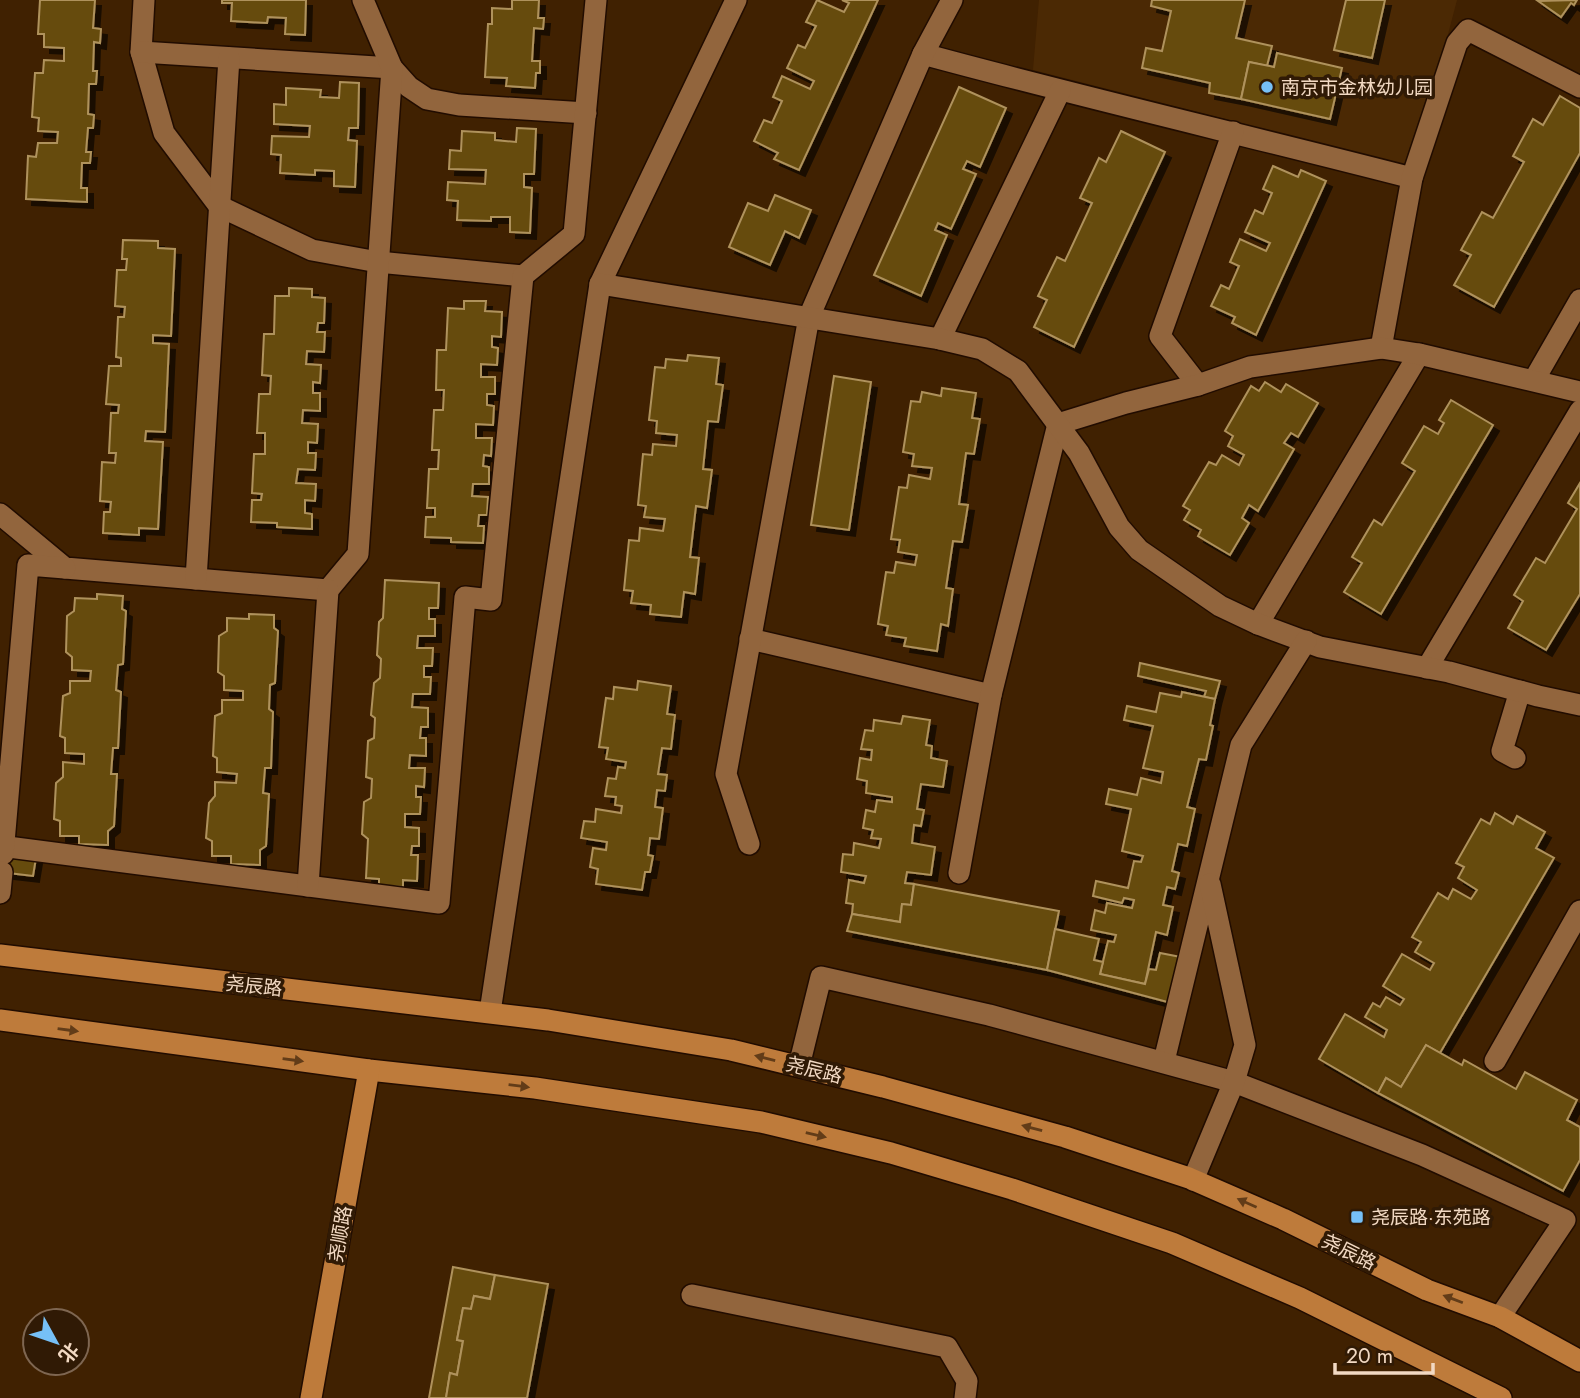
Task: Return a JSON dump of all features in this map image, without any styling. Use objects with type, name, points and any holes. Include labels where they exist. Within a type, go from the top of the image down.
[{"type":"main road","name":"尧辰路","points":[[0,955],[490,1012],[731,1050],[883,1087],[1065,1137],[1193,1180],[1283,1219],[1427,1290],[1500,1317],[1580,1361]]},
{"type":"main road","points":[[0,1020],[369,1070],[535,1088],[761,1122],[891,1153],[1012,1189],[1172,1243],[1300,1298],[1501,1398]]},
{"type":"main road","name":"尧顺路","points":[[311,1398],[369,1070]]},
{"type":"street","points":[[144,0],[141,52],[164,133],[219,206],[312,250],[378,262],[523,276]]},
{"type":"street","points":[[363,0],[392,68],[410,88],[428,99],[459,106],[586,113]]},
{"type":"street","points":[[328,590],[28,565],[2,862],[309,886],[439,903],[465,597],[491,600],[523,276],[574,234],[596,0]]},
{"type":"street","points":[[490,1012],[600,285],[736,0]]},
{"type":"street","points":[[749,844],[726,774],[809,317],[923,54],[953,0]]},
{"type":"street","points":[[1381,348],[1412,178],[1457,43],[1468,30],[1580,87]]},
{"type":"street","points":[[141,52],[392,68]]},
{"type":"street","points":[[923,54],[1060,91],[1412,178]]},
{"type":"street","points":[[196,579],[229,58]]},
{"type":"street","points":[[309,886],[328,590],[358,554],[392,68]]},
{"type":"street","points":[[940,339],[1060,91]]},
{"type":"street","points":[[1198,385],[1160,336],[1233,132]]},
{"type":"street","points":[[600,285],[809,317],[940,339],[982,349],[1018,371],[1079,453],[1119,527],[1139,550],[1220,606],[1258,624],[1320,646],[1520,691],[1578,701]]},
{"type":"street","points":[[1534,380],[1580,300]]},
{"type":"street","points":[[1058,424],[1198,385],[1250,367],[1381,348],[1419,354],[1580,392]]},
{"type":"street","points":[[1258,624],[1419,354]]},
{"type":"street","points":[[1427,668],[1580,411]]},
{"type":"street","points":[[959,873],[991,695],[1058,424]]},
{"type":"street","points":[[0,514],[65,568]]},
{"type":"street","points":[[750,639],[991,695]]},
{"type":"street","points":[[1164,1061],[1241,745],[1306,641]]},
{"type":"street","points":[[1515,758],[1502,751],[1520,691]]},
{"type":"street","points":[[1193,1180],[1234,1082],[1245,1045],[1209,879]]},
{"type":"street","points":[[1495,1061],[1580,911]]},
{"type":"street","points":[[799,1066],[821,977],[989,1015],[1234,1082],[1422,1155],[1564,1220],[1500,1317]]},
{"type":"street","points":[[692,1295],[947,1347],[967,1381],[965,1398]]},
{"type":"shaded area","name":"南京市金林幼儿园","points":[[1039,0],[1457,0],[1413,167],[1033,70]]},
{"type":"building","points":[[40,0],[95,0],[93,28],[101,29],[100,43],[94,42],[93,71],[97,71],[96,84],[89,84],[88,114],[94,115],[93,128],[88,128],[86,152],[91,152],[90,163],[82,163],[81,188],[87,188],[87,202],[26,199],[28,156],[36,157],[38,143],[57,143],[58,132],[38,131],[39,118],[32,117],[35,73],[43,73],[44,60],[64,61],[64,48],[44,47],[44,34],[38,34]]},
{"type":"building","points":[[222,0],[306,0],[305,35],[285,34],[286,18],[268,17],[267,23],[231,21],[232,3],[222,3]]},
{"type":"building","points":[[512,0],[539,0],[538,18],[544,18],[543,29],[534,28],[532,61],[540,61],[540,73],[536,73],[535,88],[506,86],[507,78],[485,77],[488,24],[492,24],[492,8],[512,9]]},
{"type":"building","points":[[817,0],[844,12],[849,3],[842,0],[878,0],[799,170],[774,159],[778,153],[754,141],[764,120],[772,123],[782,101],[773,97],[782,76],[810,89],[814,81],[787,68],[798,45],[805,48],[816,26],[806,22]]},
{"type":"building","points":[[1152,0],[1245,0],[1236,38],[1272,46],[1267,66],[1249,62],[1241,99],[1209,93],[1210,83],[1142,68],[1146,48],[1162,51],[1171,11],[1151,6]]},
{"type":"building","points":[[1346,0],[1385,0],[1372,58],[1334,50]]},
{"type":"building","points":[[1577,0],[1574,5],[1571,3],[1561,17],[1538,1]]},
{"type":"building","points":[[1277,53],[1342,68],[1330,119],[1241,99],[1249,62],[1274,67]]},
{"type":"building","points":[[340,82],[359,83],[358,128],[349,128],[348,140],[357,141],[355,187],[334,186],[334,171],[315,170],[315,175],[280,173],[281,155],[271,154],[272,136],[309,137],[310,126],[274,124],[274,104],[286,105],[286,88],[321,90],[320,97],[339,98]]},
{"type":"building","points":[[959,87],[1006,108],[980,167],[967,161],[963,169],[976,174],[951,229],[938,223],[935,230],[947,235],[921,296],[874,275]]},
{"type":"building","points":[[1560,96],[1580,108],[1580,153],[1494,307],[1454,285],[1471,255],[1461,250],[1482,212],[1493,218],[1524,162],[1513,156],[1533,119],[1543,125]]},
{"type":"building","points":[[517,128],[536,129],[534,174],[524,174],[524,187],[532,188],[530,233],[510,232],[510,217],[491,217],[491,221],[457,220],[458,201],[447,200],[448,182],[485,184],[486,170],[449,169],[450,150],[461,151],[462,131],[495,133],[495,140],[516,142]]},
{"type":"building","points":[[1121,131],[1165,152],[1074,347],[1034,327],[1047,300],[1038,296],[1057,257],[1065,261],[1092,203],[1080,198],[1099,158],[1106,162]]},
{"type":"building","points":[[1273,166],[1298,177],[1301,170],[1326,181],[1256,335],[1232,323],[1235,317],[1211,306],[1221,285],[1229,289],[1239,266],[1230,262],[1240,239],[1266,251],[1270,243],[1245,232],[1255,210],[1263,214],[1272,193],[1263,189]]},
{"type":"building","points":[[775,195],[811,210],[799,238],[785,231],[770,265],[729,247],[748,203],[768,211]]},
{"type":"building","points":[[123,240],[158,241],[158,248],[175,249],[171,336],[153,335],[153,343],[169,344],[165,432],[146,431],[145,441],[163,442],[158,529],[139,528],[139,535],[103,533],[104,512],[110,512],[111,502],[100,501],[102,462],[115,463],[116,453],[109,453],[111,413],[118,413],[119,405],[106,404],[109,366],[121,366],[121,358],[116,357],[118,317],[124,317],[125,307],[115,306],[117,270],[126,270],[127,259],[122,259]]},
{"type":"building","points":[[289,288],[312,289],[312,297],[325,298],[324,323],[318,323],[317,332],[325,332],[324,352],[307,351],[306,364],[321,365],[320,383],[313,382],[313,393],[320,393],[320,411],[303,410],[302,423],[318,424],[317,443],[308,442],[308,453],[316,453],[315,470],[298,469],[296,483],[316,484],[315,501],[305,500],[305,513],[312,514],[312,529],[251,522],[252,500],[261,500],[262,494],[252,493],[254,454],[265,454],[265,433],[257,433],[259,394],[270,394],[271,376],[262,375],[264,334],[274,334],[275,296],[289,296]]},
{"type":"building","points":[[464,301],[486,301],[485,311],[502,312],[501,337],[492,336],[492,347],[498,348],[497,365],[481,364],[481,377],[495,377],[495,394],[487,394],[487,405],[494,406],[493,425],[476,424],[476,438],[492,438],[491,456],[484,455],[483,466],[489,467],[489,484],[473,484],[472,496],[488,497],[487,515],[479,515],[478,526],[484,526],[483,543],[451,542],[451,538],[425,537],[426,517],[435,517],[435,508],[427,508],[429,469],[438,469],[439,450],[432,450],[434,410],[443,410],[444,390],[436,390],[437,350],[446,350],[448,308],[464,309]]},
{"type":"building","points":[[688,355],[719,358],[716,384],[723,385],[718,422],[708,421],[703,469],[712,470],[707,508],[696,506],[690,557],[699,558],[695,594],[684,592],[681,617],[650,614],[651,605],[631,603],[633,591],[624,590],[629,540],[639,541],[640,528],[663,531],[665,519],[644,517],[646,506],[638,505],[643,454],[652,455],[653,444],[676,446],[677,435],[656,433],[657,421],[649,420],[655,367],[665,368],[666,359],[687,361]]},
{"type":"building","points":[[834,376],[871,382],[849,530],[811,525]]},
{"type":"building","points":[[1265,382],[1281,392],[1286,384],[1318,403],[1298,437],[1291,433],[1284,443],[1294,449],[1258,511],[1249,505],[1242,518],[1249,523],[1230,555],[1198,536],[1201,530],[1184,520],[1190,510],[1183,506],[1209,462],[1216,465],[1222,455],[1239,465],[1244,455],[1228,446],[1233,436],[1225,431],[1251,386],[1259,391]]},
{"type":"building","points":[[942,388],[976,393],[972,418],[980,419],[974,454],[966,453],[959,504],[968,505],[962,542],[953,541],[946,588],[953,589],[948,626],[941,624],[937,651],[904,646],[906,638],[886,635],[888,626],[878,624],[886,572],[894,573],[896,562],[915,565],[917,555],[898,552],[900,540],[891,539],[899,487],[907,488],[909,475],[930,479],[932,468],[912,466],[914,454],[903,452],[911,401],[920,402],[922,392],[941,396]]},
{"type":"building","points":[[1451,400],[1493,425],[1381,614],[1344,592],[1362,563],[1352,557],[1374,520],[1382,525],[1415,471],[1402,463],[1424,426],[1438,434],[1444,423],[1439,420]]},
{"type":"building","points":[[1580,483],[1580,594],[1546,650],[1508,628],[1523,601],[1514,595],[1536,558],[1545,563],[1577,509],[1568,503]]},
{"type":"building","points":[[385,580],[439,583],[438,608],[429,608],[429,619],[435,619],[435,636],[418,636],[417,648],[433,648],[432,666],[424,666],[424,677],[431,677],[430,694],[413,694],[412,707],[428,708],[428,727],[421,727],[420,738],[426,738],[426,756],[410,755],[409,768],[425,768],[424,787],[416,786],[416,797],[421,797],[420,814],[405,814],[405,827],[419,828],[419,846],[412,846],[411,855],[418,855],[417,881],[403,880],[403,887],[379,886],[379,879],[366,878],[368,839],[362,834],[364,802],[371,798],[372,779],[366,777],[368,741],[374,738],[375,718],[371,715],[374,683],[380,678],[381,659],[377,655]]},
{"type":"building","points":[[97,594],[123,596],[122,609],[126,611],[123,664],[118,665],[116,690],[121,692],[118,748],[113,748],[111,774],[117,774],[114,826],[108,831],[108,845],[79,844],[79,836],[60,836],[60,821],[54,819],[56,783],[63,777],[63,762],[84,764],[84,754],[65,753],[65,738],[60,736],[63,696],[70,693],[70,681],[90,681],[91,671],[72,670],[72,657],[66,652],[67,616],[74,611],[75,598],[97,599]]},
{"type":"building","points":[[249,614],[274,615],[274,628],[278,631],[275,683],[270,685],[269,709],[273,712],[271,768],[265,768],[263,793],[269,794],[266,846],[260,850],[260,865],[231,864],[231,856],[212,856],[212,841],[206,838],[209,803],[215,796],[215,782],[236,783],[237,774],[217,772],[217,758],[213,756],[215,716],[222,713],[222,700],[243,700],[243,691],[224,690],[224,676],[218,672],[219,636],[227,631],[227,618],[249,619]]},
{"type":"building","points":[[1140,663],[1220,681],[1215,699],[1204,697],[1206,691],[1138,676]]},
{"type":"building","points":[[638,681],[671,686],[667,714],[675,715],[671,749],[662,748],[658,774],[667,775],[665,791],[657,790],[655,807],[663,808],[659,839],[650,838],[648,855],[653,856],[650,872],[645,872],[642,890],[596,884],[598,869],[590,867],[593,848],[606,850],[607,842],[581,838],[584,821],[595,822],[596,809],[621,813],[622,806],[615,805],[616,797],[605,796],[608,778],[616,779],[618,767],[625,768],[626,762],[606,759],[608,748],[599,747],[606,698],[613,699],[614,687],[637,690]]},
{"type":"building","points":[[1182,692],[1215,699],[1210,725],[1213,726],[1206,760],[1199,759],[1187,807],[1195,809],[1187,846],[1178,844],[1172,871],[1179,873],[1175,889],[1167,887],[1163,905],[1173,907],[1167,935],[1156,932],[1145,984],[1100,974],[1108,941],[1114,942],[1116,935],[1091,930],[1095,910],[1105,913],[1107,903],[1132,908],[1134,900],[1124,898],[1122,903],[1093,896],[1096,881],[1128,888],[1134,861],[1141,862],[1143,856],[1122,851],[1131,809],[1106,804],[1109,789],[1137,795],[1141,778],[1161,783],[1163,772],[1143,768],[1153,726],[1124,720],[1127,706],[1156,712],[1160,693],[1181,697]]},
{"type":"building","points":[[903,716],[930,720],[926,745],[932,746],[931,758],[947,761],[943,787],[921,784],[917,809],[924,810],[921,826],[914,825],[912,843],[935,847],[931,875],[907,872],[905,883],[914,884],[911,905],[902,904],[900,922],[852,914],[853,904],[846,903],[849,880],[864,883],[866,876],[841,872],[843,854],[853,855],[854,843],[879,848],[881,839],[871,838],[873,830],[863,828],[866,810],[875,812],[877,800],[892,802],[892,797],[866,793],[867,781],[857,779],[860,758],[871,760],[872,750],[861,749],[865,730],[873,731],[874,720],[901,724]]},
{"type":"building","points":[[1495,813],[1513,824],[1517,816],[1545,832],[1536,848],[1554,858],[1440,1053],[1426,1045],[1401,1087],[1386,1078],[1378,1093],[1319,1059],[1345,1014],[1384,1037],[1387,1030],[1365,1017],[1373,1003],[1380,1007],[1386,997],[1400,1005],[1404,999],[1383,986],[1402,954],[1430,970],[1434,963],[1415,952],[1421,942],[1412,937],[1438,893],[1448,899],[1453,889],[1471,899],[1477,890],[1458,878],[1464,867],[1456,863],[1481,819],[1490,824]]},
{"type":"building","points":[[0,854],[36,858],[33,876],[0,872]]},
{"type":"building","points":[[914,884],[1059,911],[1047,970],[847,931],[852,914],[900,922],[902,904],[911,905]]},
{"type":"building","points":[[1055,929],[1099,939],[1094,960],[1103,962],[1100,974],[1145,984],[1149,969],[1156,970],[1160,953],[1186,958],[1175,1004],[1047,970]]},
{"type":"building","points":[[1426,1045],[1462,1065],[1464,1060],[1516,1089],[1525,1072],[1577,1100],[1567,1120],[1580,1127],[1580,1160],[1563,1191],[1378,1093],[1386,1078],[1401,1087]]},
{"type":"building","points":[[453,1267],[495,1275],[490,1299],[474,1296],[471,1309],[463,1308],[457,1340],[463,1341],[457,1375],[450,1373],[446,1398],[429,1398]]},
{"type":"building","points":[[495,1275],[548,1284],[527,1398],[446,1398],[450,1373],[457,1375],[463,1341],[457,1340],[463,1308],[471,1309],[474,1296],[490,1299]]},
{"type":"place","name":"南京市金林幼儿园","points":[[1267,87]]},
{"type":"place","name":"尧辰路·东苑路","points":[[1357,1217]]}]
